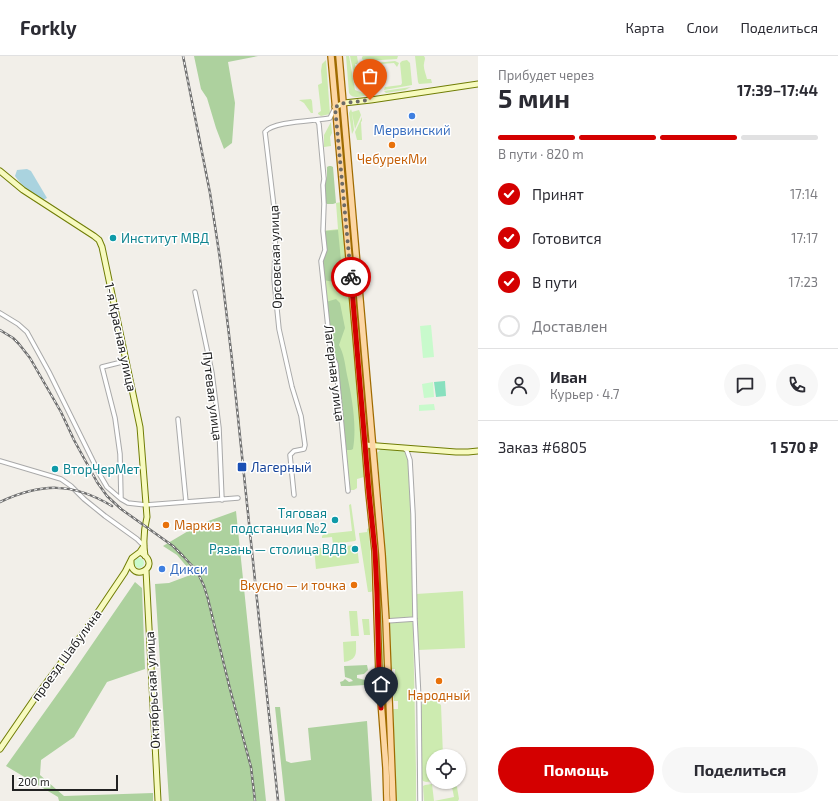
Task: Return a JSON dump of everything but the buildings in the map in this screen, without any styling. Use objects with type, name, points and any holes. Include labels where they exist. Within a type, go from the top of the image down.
[{"type":"main road","points":[[331,56],[375,551],[379,675],[387,801]]},
{"type":"main road","points":[[339,56],[374,446],[382,554],[393,801]]},
{"type":"street","points":[[317,120],[332,117],[335,107],[344,103],[478,84]]},
{"type":"street","name":"Лагерная улица","points":[[317,120],[319,124],[324,179],[322,186],[325,250],[322,261],[330,346],[336,364],[348,490]]},
{"type":"street","name":"Орсовская улица","points":[[294,495],[290,455],[294,451],[304,449],[305,445],[301,416],[292,387],[279,329],[274,279],[276,224],[265,136],[266,130],[278,125],[317,120]]},
{"type":"street","name":"1-я Красная улица","points":[[0,171],[23,190],[94,236],[99,240],[102,247],[140,428],[147,517],[144,546],[145,556]]},
{"type":"street","name":"Путевая улица","points":[[195,292],[212,373],[219,428],[222,500]]},
{"type":"street","points":[[0,313],[18,324],[27,332],[49,372],[100,475],[107,487],[121,499],[128,502],[146,504],[238,498]]},
{"type":"street","points":[[121,499],[120,454],[115,418],[102,367],[126,362]]},
{"type":"street","points":[[178,419],[186,502]]},
{"type":"street","points":[[365,445],[456,452],[478,450]]},
{"type":"street","points":[[403,448],[407,451],[410,460],[419,701],[420,801]]},
{"type":"street","points":[[0,461],[61,479],[72,486],[84,499],[144,546]]},
{"type":"street","name":"проезд Шабулина","points":[[0,749],[34,698],[92,621],[125,572],[131,560],[144,546]]},
{"type":"street","points":[[131,560],[131,567],[138,572],[148,568],[149,562],[145,556],[143,554],[137,554]]},
{"type":"street","points":[[125,572],[133,569]]},
{"type":"street","name":"Октябрьская улица","points":[[143,571],[146,580],[158,801]]},
{"type":"street","points":[[386,621],[415,619]]},
{"type":"green space","points":[[194,56],[258,56],[228,62],[235,103],[232,143],[224,149],[207,98],[201,89]]},
{"type":"green space","points":[[346,56],[349,56],[355,90],[368,95],[355,97],[349,93]]},
{"type":"green space","points":[[350,56],[357,56],[358,62],[355,64],[357,89]]},
{"type":"green space","points":[[363,56],[398,56],[397,59],[365,61],[362,59]]},
{"type":"green space","points":[[415,56],[424,56],[424,67],[427,79],[431,79],[432,83],[419,84]]},
{"type":"green space","points":[[326,60],[330,114],[321,116],[318,114],[321,111],[318,85],[322,83],[322,64]]},
{"type":"green space","points":[[407,60],[410,63],[412,85],[384,90],[385,87],[401,85],[400,63]]},
{"type":"green space","points":[[395,61],[399,63],[397,67],[394,63],[367,65],[367,69],[363,67],[365,64]]},
{"type":"green space","points":[[411,87],[405,90],[386,93],[384,91]]},
{"type":"green space","points":[[311,99],[313,113],[311,113],[304,103],[299,100]]},
{"type":"green space","points":[[351,109],[352,112],[359,110],[361,115],[355,129],[352,113],[354,130],[352,134],[349,113]]},
{"type":"green space","points":[[340,111],[369,438],[368,439],[339,112]]},
{"type":"green space","points":[[362,117],[362,140],[357,140],[355,132]]},
{"type":"green space","points":[[331,122],[331,146],[324,147],[324,135]]},
{"type":"green space","points":[[327,167],[333,167],[336,203],[333,204],[327,204],[325,202],[324,187],[327,176]]},
{"type":"green space","points":[[341,202],[367,477],[357,479],[357,488],[354,490],[348,490],[336,364],[332,355],[321,261],[324,255],[323,231],[338,229],[336,203]]},
{"type":"green space","points":[[338,230],[342,271],[339,277],[335,280],[327,281],[324,280],[321,261],[324,255],[323,231]]},
{"type":"green space","points":[[336,299],[340,303],[345,328],[339,345],[344,359],[351,393],[354,440],[353,449],[351,450],[344,450],[336,364],[332,355],[326,302]]},
{"type":"green space","points":[[431,325],[434,357],[423,358],[420,326]]},
{"type":"green space","points":[[445,381],[446,396],[436,397],[434,382]]},
{"type":"green space","points":[[433,382],[434,397],[424,398],[422,384]]},
{"type":"green space","points":[[434,404],[435,410],[419,411],[419,405]]},
{"type":"green space","points":[[381,449],[401,449],[405,451],[408,460],[414,614],[409,618],[392,619],[388,617],[383,513],[377,453]]},
{"type":"green space","points":[[369,450],[380,555],[387,733],[384,713],[378,554]]},
{"type":"green space","points":[[351,504],[356,540],[333,544],[332,537],[322,538],[324,534],[352,531],[349,505]]},
{"type":"green space","points":[[236,511],[266,801],[169,801],[155,584],[169,583],[193,574],[177,555],[163,546],[200,524]]},
{"type":"green space","points":[[369,528],[371,592],[368,592],[359,534],[367,532],[367,529]]},
{"type":"green space","points":[[357,546],[359,563],[316,569],[314,548],[321,548],[322,552],[333,550],[334,547]]},
{"type":"green space","points":[[137,558],[141,558],[143,559],[143,567],[137,568],[134,565],[134,561]]},
{"type":"green space","points":[[135,582],[142,588],[145,669],[107,682],[74,737],[41,760],[40,775],[64,796],[153,793],[153,801],[59,801],[58,797],[6,766]]},
{"type":"green space","points":[[463,591],[465,648],[418,650],[416,594]]},
{"type":"green space","points":[[349,611],[357,611],[359,636],[351,636]]},
{"type":"green space","points":[[362,619],[369,619],[370,635],[364,635]]},
{"type":"green space","points":[[412,621],[416,801],[396,801],[393,709],[398,709],[398,701],[394,701],[393,691],[395,689],[395,669],[391,669],[389,625],[392,622]]},
{"type":"green space","points":[[356,641],[356,652],[354,657],[349,661],[344,662],[343,642]]},
{"type":"green space","points":[[367,665],[368,670],[364,674],[357,675],[357,678],[365,680],[365,685],[341,686],[340,682],[345,679],[349,682],[353,681],[345,677],[344,666]]},
{"type":"green space","points":[[425,701],[436,701],[441,705],[443,749],[426,749],[426,782],[422,779],[421,706]]},
{"type":"green space","points":[[275,707],[280,707],[286,761],[291,763],[311,760],[308,728],[367,721],[372,801],[285,801]]},
{"type":"green space","points":[[425,785],[426,789],[433,789],[434,801],[424,801],[423,786]]},
{"type":"green space","points":[[452,789],[457,789],[458,801],[434,801],[454,797]]},
{"type":"water","points":[[27,169],[31,171],[47,198],[43,200],[35,196],[24,187],[15,176],[17,170]]},
{"type":"railway","points":[[183,56],[210,193],[220,259],[278,801]]},
{"type":"railway","points":[[0,330],[13,338],[30,358],[61,412],[74,440],[97,482],[107,496],[121,509],[173,546],[197,571],[208,599],[251,767],[255,801]]},
{"type":"railway","points":[[0,502],[29,491],[56,488],[70,489],[83,493],[112,506]]},
{"type":"way so far","points":[[351,277],[335,107],[344,103],[370,100]]},
{"type":"place","name":"Мервинский","points":[[412,116]]},
{"type":"place","name":"ЧебурекМи","points":[[392,145]]},
{"type":"place","name":"Институт МВД","points":[[113,238]]},
{"type":"place","name":"Лагерный","points":[[242,467]]},
{"type":"place","name":"ВторЧерМет","points":[[55,469]]},
{"type":"place","name":"Тяговая подстанция №2","points":[[335,520]]},
{"type":"place","name":"Маркиз","points":[[166,525]]},
{"type":"place","name":"Рязань — столица ВДВ","points":[[355,549]]},
{"type":"place","name":"Дикси","points":[[162,569]]},
{"type":"place","name":"Вкусно — и точка","points":[[354,585]]},
{"type":"place","name":"Народный","points":[[439,681]]},
{"type":"route","points":[[351,277],[375,551],[381,708]]}]
